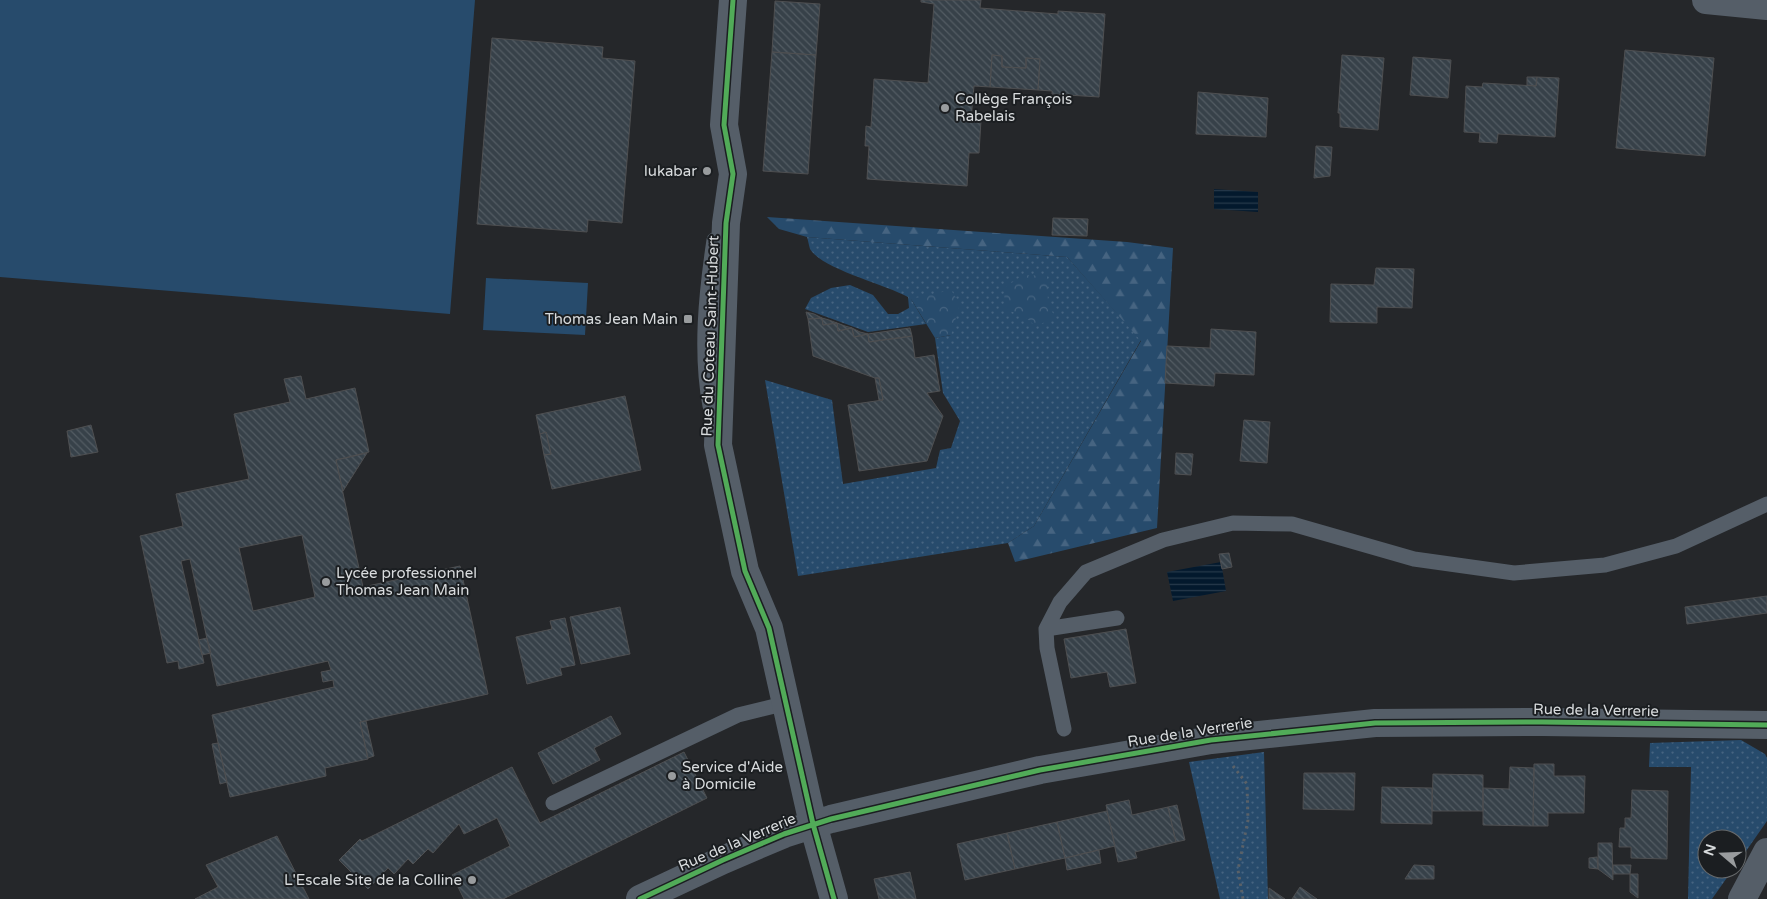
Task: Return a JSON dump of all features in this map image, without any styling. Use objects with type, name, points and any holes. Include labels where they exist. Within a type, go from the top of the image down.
[{"type":"street","name":"Rue du Coteau Saint-Hubert","points":[[733,0],[724,125],[733,174],[726,223],[718,445],[745,571],[769,628],[813,824],[834,899]]},
{"type":"street","points":[[1707,0],[1767,6]]},
{"type":"street","name":"Rue de la Verrerie","points":[[640,899],[723,860],[813,824],[1040,770],[1211,740],[1375,723],[1542,722],[1767,725]]},
{"type":"street","points":[[1744,899],[1767,852]]},
{"type":"street","points":[[1744,899],[1767,880]]},
{"type":"lane","points":[[1064,729],[1047,648],[1046,628],[1060,602],[1086,572],[1163,540],[1233,523],[1292,524],[1414,559],[1514,573],[1614,563],[1676,546],[1767,504]]},
{"type":"lane","points":[[1046,628],[1117,618]]},
{"type":"lane","points":[[553,803],[738,715],[787,703]]},
{"type":"path","points":[[1211,740],[1247,784],[1248,820],[1238,870],[1243,899]]},
{"type":"green space","points":[[0,0],[475,0],[450,314],[0,277]]},
{"type":"green space","points":[[767,217],[1127,242],[1173,248],[1157,528],[1015,562],[1008,543],[1034,526],[1141,341],[1067,257],[807,237],[779,229]]},
{"type":"green space","points":[[807,237],[1067,257],[1141,340],[1034,526],[1008,543],[798,576],[765,380],[832,400],[843,484],[936,468],[940,450],[951,448],[960,421],[943,393],[935,338],[951,335],[911,299],[926,324],[868,332],[805,309],[811,298],[831,288],[850,285],[873,295],[888,314],[898,314],[909,308],[908,297],[827,263],[810,249]]},
{"type":"green space","points":[[1023,275],[1047,276],[1048,304],[1055,317],[1035,327],[1022,316],[1005,310],[1004,288]]},
{"type":"green space","points":[[486,278],[588,283],[585,335],[483,330]]},
{"type":"green space","points":[[951,290],[960,304],[951,335],[935,338],[911,299]]},
{"type":"green space","points":[[1741,740],[1765,754],[1767,758],[1767,821],[1747,850],[1747,829],[1697,829],[1697,879],[1726,879],[1712,899],[1688,899],[1691,767],[1649,767],[1650,743]]},
{"type":"green space","points":[[1264,752],[1268,899],[1220,899],[1189,762]]},
{"type":"shaded area","points":[[1214,189],[1258,192],[1258,212],[1214,209]]},
{"type":"shaded area","points":[[1221,562],[1226,591],[1173,601],[1167,572]]},
{"type":"building","points":[[921,0],[981,0],[980,8],[1058,14],[1058,11],[1105,14],[1099,97],[1052,94],[1052,91],[1038,90],[1040,59],[1026,58],[1026,68],[1002,67],[1002,56],[992,55],[990,87],[974,86],[971,119],[981,120],[979,153],[969,153],[967,186],[867,179],[869,146],[865,146],[866,126],[871,127],[874,79],[928,83],[934,4],[921,2]]},
{"type":"building","points":[[775,1],[820,4],[816,55],[772,52]]},
{"type":"building","points":[[492,38],[603,47],[602,58],[635,61],[622,223],[588,220],[587,232],[477,224]]},
{"type":"building","points":[[1625,50],[1714,58],[1705,156],[1616,148]]},
{"type":"building","points":[[772,52],[816,55],[808,174],[763,171]]},
{"type":"building","points":[[992,55],[1002,56],[1002,67],[1026,68],[1026,58],[1040,59],[1038,90],[990,87]]},
{"type":"building","points":[[1342,55],[1384,58],[1378,130],[1340,127],[1340,113],[1338,113]]},
{"type":"building","points":[[1413,57],[1451,60],[1448,98],[1410,95]]},
{"type":"building","points":[[1527,77],[1537,77],[1536,86],[1527,85]]},
{"type":"building","points":[[1537,77],[1559,78],[1555,137],[1498,134],[1497,143],[1479,142],[1480,133],[1464,132],[1466,86],[1482,87],[1483,83],[1536,86]]},
{"type":"building","points":[[1198,92],[1268,98],[1266,137],[1196,134]]},
{"type":"building","points":[[1316,146],[1332,147],[1330,176],[1314,178]]},
{"type":"building","points":[[1053,218],[1088,219],[1087,236],[1052,235]]},
{"type":"building","points":[[1376,268],[1414,269],[1412,308],[1377,307],[1377,323],[1330,322],[1331,284],[1374,285]]},
{"type":"building","points":[[806,312],[814,314],[822,318],[808,319]]},
{"type":"building","points":[[822,318],[823,325],[837,323],[838,331],[852,328],[854,337],[868,334],[869,342],[912,336],[915,358],[934,355],[940,391],[927,393],[943,416],[927,461],[859,471],[848,405],[883,400],[879,378],[813,356],[808,319]]},
{"type":"building","points":[[822,318],[829,320],[837,323],[823,325]]},
{"type":"building","points":[[837,323],[845,326],[852,328],[838,331]]},
{"type":"building","points":[[852,328],[860,332],[868,334],[854,337]]},
{"type":"building","points":[[910,328],[912,336],[869,342],[868,334]]},
{"type":"building","points":[[1211,329],[1256,332],[1254,375],[1215,373],[1214,386],[1165,383],[1167,346],[1210,348]]},
{"type":"building","points":[[301,376],[306,399],[355,388],[369,452],[336,460],[363,587],[460,566],[488,694],[360,722],[368,759],[325,768],[326,776],[230,797],[212,715],[334,687],[333,680],[323,682],[321,672],[331,670],[328,661],[217,686],[190,559],[181,561],[204,663],[179,669],[178,661],[167,663],[140,536],[183,526],[176,494],[249,479],[234,414],[290,402],[284,379]],"holes":[[[302,535],[315,597],[253,611],[239,548]]]},
{"type":"building","points":[[875,378],[879,378],[883,400],[879,400]]},
{"type":"building","points":[[625,396],[641,470],[552,489],[544,455],[551,454],[546,432],[540,434],[536,415]]},
{"type":"building","points":[[1244,420],[1270,422],[1267,463],[1240,461]]},
{"type":"building","points":[[91,425],[98,452],[71,457],[67,431]]},
{"type":"building","points":[[546,432],[551,454],[544,455],[540,434]]},
{"type":"building","points":[[367,453],[343,491],[336,460]]},
{"type":"building","points":[[1176,453],[1193,454],[1191,475],[1175,474]]},
{"type":"building","points":[[1229,553],[1232,567],[1222,569],[1219,554]]},
{"type":"building","points":[[1767,596],[1767,613],[1687,624],[1685,607]]},
{"type":"building","points":[[620,607],[630,654],[581,664],[570,617]]},
{"type":"building","points":[[565,618],[575,665],[560,668],[562,675],[527,684],[516,637],[552,629],[550,621]]},
{"type":"building","points":[[1126,629],[1136,683],[1110,687],[1107,672],[1071,678],[1064,639]]},
{"type":"building","points":[[207,638],[211,653],[202,655],[198,640]]},
{"type":"building","points":[[611,716],[621,734],[594,748],[600,760],[553,784],[538,753]]},
{"type":"building","points":[[366,721],[374,756],[368,758],[360,722]]},
{"type":"building","points":[[218,743],[227,782],[220,784],[212,744]]},
{"type":"building","points":[[684,752],[707,798],[503,899],[464,899],[452,875],[510,846],[497,818],[464,834],[459,824],[433,853],[428,849],[413,864],[408,859],[394,874],[388,868],[368,889],[339,860],[360,839],[362,841],[512,767],[540,823]]},
{"type":"building","points":[[1534,764],[1554,764],[1554,776],[1585,776],[1584,813],[1548,813],[1548,826],[1533,826]]},
{"type":"building","points":[[1510,767],[1534,768],[1533,826],[1483,825],[1483,788],[1509,789]]},
{"type":"building","points":[[1304,773],[1355,773],[1354,810],[1303,809]]},
{"type":"building","points":[[1433,774],[1483,775],[1483,811],[1432,811]]},
{"type":"building","points":[[1382,787],[1432,788],[1432,824],[1381,823]]},
{"type":"building","points":[[1632,790],[1668,791],[1667,859],[1631,858],[1631,847],[1619,847],[1620,828],[1625,828],[1625,818],[1631,818]]},
{"type":"building","points":[[1129,800],[1132,815],[1168,807],[1176,842],[1135,852],[1137,858],[1118,862],[1106,805]]},
{"type":"building","points":[[1177,805],[1185,840],[1176,842],[1168,807]]},
{"type":"building","points":[[1107,811],[1115,846],[1065,858],[1057,822]]},
{"type":"building","points":[[1057,822],[1065,858],[1015,869],[1007,833]]},
{"type":"building","points":[[1007,833],[1015,869],[965,880],[957,844]]},
{"type":"building","points":[[277,836],[309,899],[195,899],[218,887],[206,865]]},
{"type":"building","points":[[1598,843],[1612,843],[1613,880],[1598,869]]},
{"type":"building","points":[[1099,850],[1101,863],[1067,870],[1065,858]]},
{"type":"building","points":[[1597,857],[1598,869],[1589,868],[1589,858]]},
{"type":"building","points":[[1414,865],[1434,866],[1434,879],[1405,879]]},
{"type":"building","points":[[1613,865],[1631,865],[1630,874],[1613,874]]},
{"type":"building","points":[[910,872],[916,899],[879,899],[874,879]]},
{"type":"building","points":[[1630,874],[1638,874],[1638,898],[1630,892]]},
{"type":"building","points":[[1300,887],[1317,899],[1292,899]]},
{"type":"building","points":[[1269,888],[1285,899],[1269,899]]},
{"type":"cycle path","points":[[733,0],[724,125],[733,174],[726,223],[718,445],[745,571],[769,628],[813,824],[834,899]]},
{"type":"cycle path","points":[[640,899],[784,834],[831,819],[1040,770],[1211,740],[1375,723],[1542,722],[1767,725]]},
{"type":"place","name":"Collège François Rabelais","points":[[945,108]]},
{"type":"place","name":"lukabar","points":[[707,171]]},
{"type":"place","name":"Thomas Jean Main","points":[[688,319]]},
{"type":"place","name":"Lycée professionnel Thomas Jean Main","points":[[326,582]]},
{"type":"place","name":"Service d'Aide à Domicile","points":[[672,776]]},
{"type":"place","name":"L'Escale Site de la Colline","points":[[472,880]]}]
